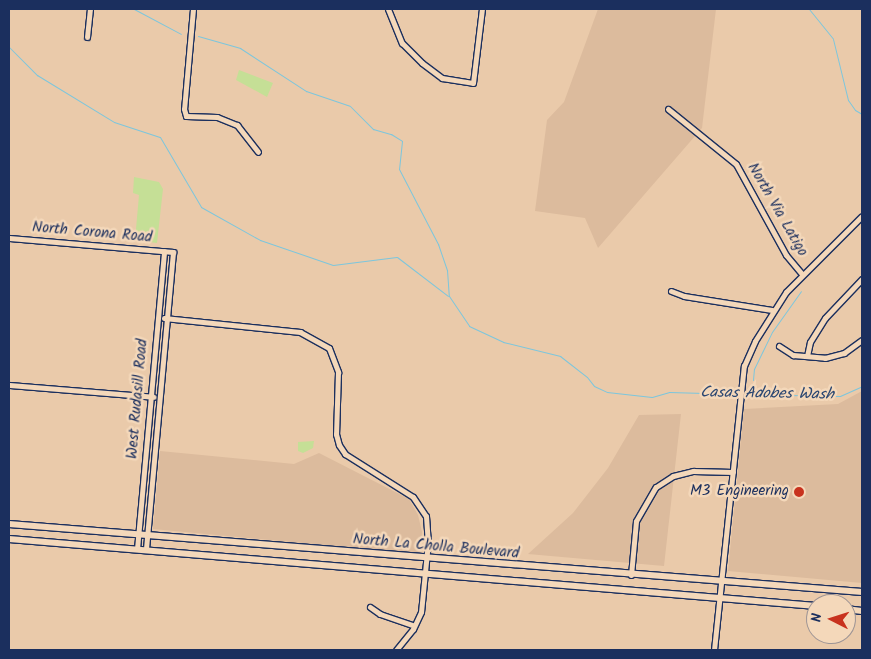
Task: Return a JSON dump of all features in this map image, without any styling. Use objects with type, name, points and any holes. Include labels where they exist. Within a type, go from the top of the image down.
[{"type":"main road","name":"North La Cholla Boulevard","points":[[9,524],[427,559],[862,592]]},
{"type":"main road","name":"North La Cholla Boulevard","points":[[9,539],[806,605]]},
{"type":"street","points":[[87,37],[90,9]]},
{"type":"street","points":[[193,9],[184,109],[186,116],[217,117],[237,125],[258,152]]},
{"type":"street","points":[[388,9],[402,43],[422,63],[442,78],[473,84],[482,9]]},
{"type":"street","name":"North Via Latigo","points":[[668,108],[714,143],[739,168],[786,255],[802,274],[772,310],[744,366],[733,472]]},
{"type":"street","points":[[802,274],[862,216]]},
{"type":"street","name":"North Corona Road","points":[[9,238],[173,252]]},
{"type":"street","name":"West Rudasill Road","points":[[137,549],[154,397],[164,252]]},
{"type":"street","name":"West Rudasill Road","points":[[146,550],[173,252]]},
{"type":"street","points":[[807,356],[810,342],[825,318],[862,279]]},
{"type":"street","points":[[671,291],[684,296],[772,310]]},
{"type":"street","points":[[166,318],[300,332],[329,348],[338,372],[336,434],[339,445],[345,454],[403,489],[423,509],[428,531],[421,612],[414,626],[396,650]]},
{"type":"street","points":[[779,346],[793,355],[834,357],[862,340]]},
{"type":"street","points":[[9,385],[154,397]]},
{"type":"street","points":[[631,575],[636,521],[656,487],[673,476],[693,471],[733,472],[714,650]]},
{"type":"street","points":[[370,607],[392,621],[414,626]]},
{"type":"shaded area","points":[[598,9],[716,9],[702,128],[598,248],[585,218],[535,211],[547,120],[564,102]]},
{"type":"shaded area","points":[[862,391],[862,583],[728,571],[744,409],[838,404]]},
{"type":"shaded area","points":[[681,414],[664,566],[528,554],[573,513],[608,468],[639,415]]},
{"type":"shaded area","points":[[160,451],[294,464],[319,453],[409,499],[418,515],[422,532],[420,554],[153,529]]},
{"type":"green space","points":[[239,70],[273,83],[267,97],[236,80]]},
{"type":"green space","points":[[134,177],[159,182],[163,189],[157,243],[135,240],[139,195],[133,193]]},
{"type":"green space","points":[[314,441],[313,448],[303,453],[298,451],[298,442]]},
{"type":"waterway","points":[[134,9],[181,34]]},
{"type":"waterway","points":[[809,9],[833,39],[848,100],[855,110],[862,114]]},
{"type":"waterway","points":[[198,36],[240,48],[306,91],[350,106],[373,129],[391,134],[402,141],[399,169],[438,244],[447,270],[449,296],[469,326],[503,342],[560,356],[587,377],[594,386],[607,392],[652,397],[669,392],[739,394]]},
{"type":"waterway","points":[[9,47],[37,75],[114,122],[160,137],[201,207],[260,240],[333,265],[397,257],[448,296]]},
{"type":"waterway","points":[[753,380],[754,369],[772,332],[801,291]]},
{"type":"waterway","name":"Casas Adobes Wash","points":[[743,394],[840,396],[862,386]]},
{"type":"place","name":"M3 Engineering","points":[[799,492]]}]
